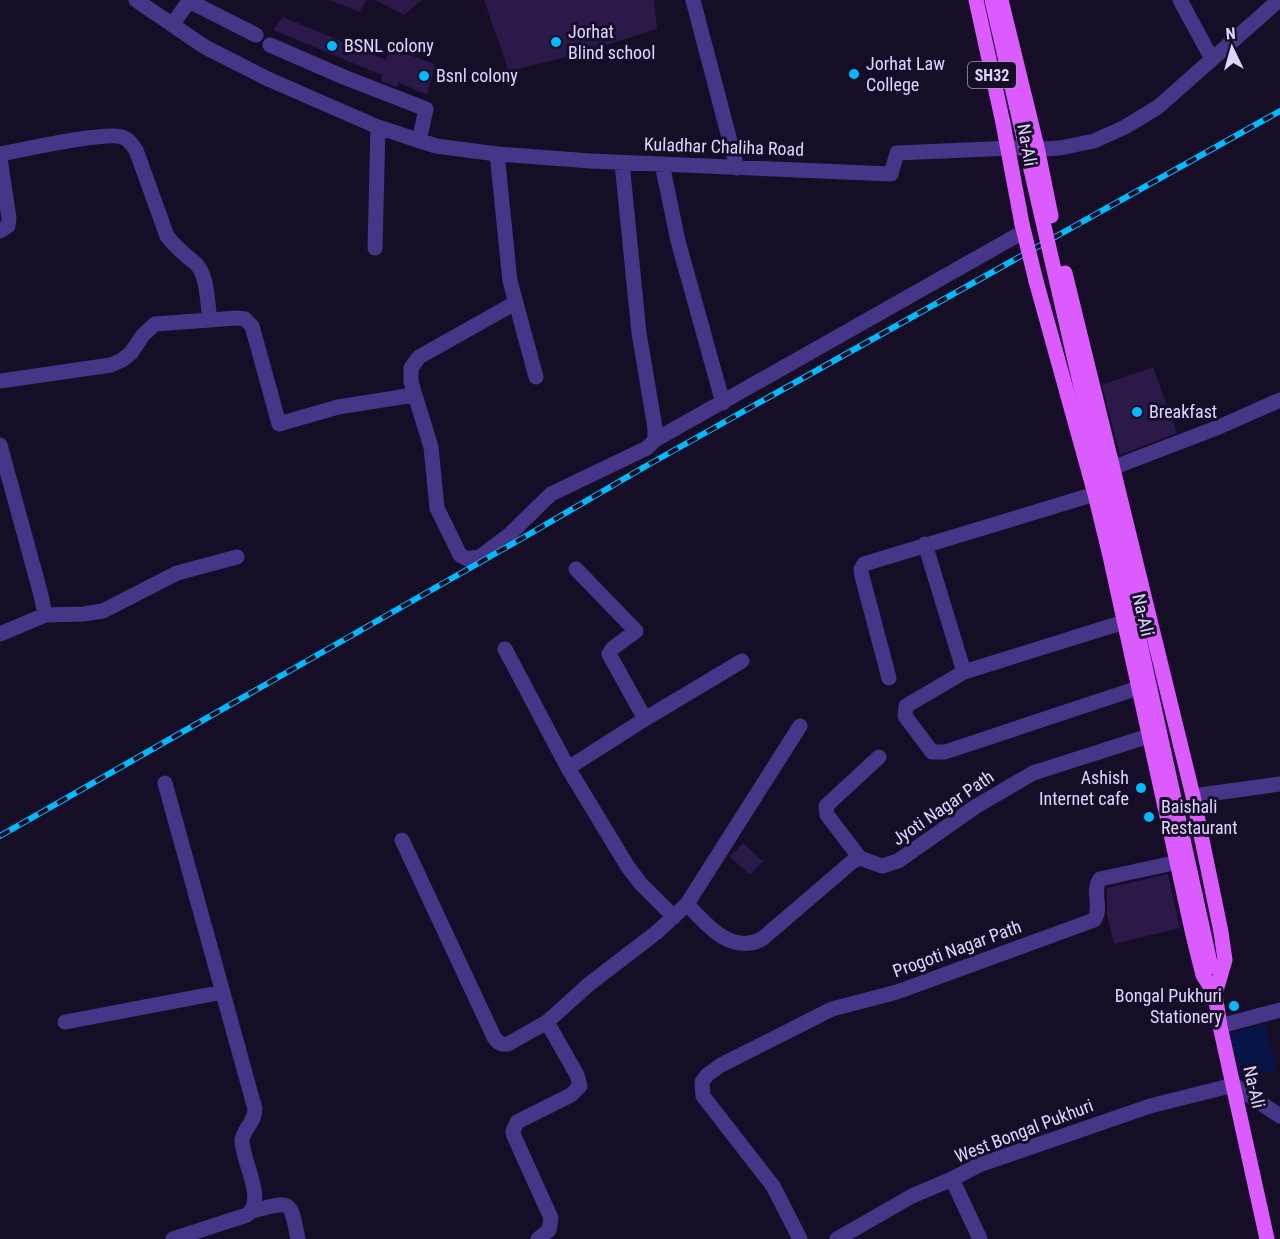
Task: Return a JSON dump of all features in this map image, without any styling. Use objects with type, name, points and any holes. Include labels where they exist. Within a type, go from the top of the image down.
[{"type":"main road","name":"Na-Ali","points":[[976,0],[1003,123],[1022,228],[1095,494],[1203,975],[1215,994],[1267,1239]]},
{"type":"main road","points":[[992,0],[1138,636],[1215,994]]},
{"type":"main road","points":[[1001,0],[1037,147],[1043,187],[1193,796],[1224,950],[1223,970],[1215,994]]},
{"type":"street","name":"Kuladhar Chaliha Road","points":[[136,0],[205,47],[243,66],[378,127],[436,146],[497,154],[622,163],[891,174],[897,153],[1037,147],[1044,149],[1078,145],[1111,135],[1158,107],[1279,0]]},
{"type":"street","points":[[172,25],[189,0],[256,35]]},
{"type":"street","points":[[693,0],[737,168]]},
{"type":"street","points":[[1180,0],[1212,60]]},
{"type":"street","points":[[270,45],[426,109],[419,141]]},
{"type":"street","points":[[375,248],[378,127]]},
{"type":"street","points":[[0,231],[8,226],[9,218],[0,156],[103,137],[123,137],[136,150],[167,236],[174,246],[200,269],[210,319]]},
{"type":"street","points":[[497,154],[506,254],[515,303],[536,377]]},
{"type":"street","points":[[622,163],[634,291],[655,440]]},
{"type":"street","points":[[662,164],[678,242],[723,403]]},
{"type":"street","points":[[515,303],[419,357],[411,368],[414,395],[431,447],[437,508],[460,555],[467,559],[481,556],[509,535],[551,494],[647,448],[655,440],[723,403],[1022,228]]},
{"type":"street","points":[[0,381],[111,365],[131,353],[143,335],[155,324],[210,319],[244,319],[252,326],[279,424],[338,407],[414,395]]},
{"type":"street","points":[[1112,468],[1219,427],[1280,400]]},
{"type":"street","points":[[0,445],[45,615]]},
{"type":"street","points":[[889,678],[861,569],[864,564],[1095,494]]},
{"type":"street","points":[[926,544],[964,672]]},
{"type":"street","points":[[0,634],[45,615],[83,614],[102,610],[177,573],[237,557]]},
{"type":"street","points":[[576,569],[636,632],[613,648],[609,654],[645,718]]},
{"type":"street","points":[[1124,622],[964,672],[906,706],[905,716],[932,752],[945,752],[1138,688]]},
{"type":"street","points":[[505,649],[568,768],[628,867],[674,916]]},
{"type":"street","points":[[568,768],[645,718],[742,661]]},
{"type":"street","points":[[402,840],[498,1043],[508,1044],[547,1022],[594,980],[687,904],[800,726]]},
{"type":"street","name":"Jyoti Nagar Path","points":[[860,858],[882,866],[889,865],[908,856],[975,807],[1033,773],[1149,736]]},
{"type":"street","points":[[687,904],[719,934],[742,945],[762,939],[853,861],[860,858],[825,810],[829,803],[879,757]]},
{"type":"street","points":[[165,783],[255,1109],[253,1121],[242,1140],[256,1199],[253,1211]]},
{"type":"street","points":[[1193,796],[1280,784]]},
{"type":"street","name":"Progoti Nagar Path","points":[[800,1239],[773,1186],[703,1096],[702,1082],[706,1075],[721,1065],[825,1012],[897,992],[1094,920],[1098,910],[1096,888],[1100,879],[1178,862]]},
{"type":"street","points":[[65,1022],[223,992]]},
{"type":"street","points":[[1220,1026],[1280,1010]]},
{"type":"street","points":[[538,1239],[549,1230],[551,1218],[514,1136],[514,1126],[517,1122],[571,1095],[580,1086],[577,1076],[547,1022]]},
{"type":"street","points":[[1234,1084],[1280,1116]]},
{"type":"street","name":"West Bongal Pukhuri","points":[[837,1239],[912,1196],[992,1160],[1139,1110],[1234,1084]]},
{"type":"street","points":[[952,1179],[980,1239]]},
{"type":"street","points":[[173,1239],[278,1204],[288,1205],[292,1209],[298,1239]]},
{"type":"shaded area","points":[[1265,1024],[1276,1071],[1241,1079],[1230,1033]]},
{"type":"building","points":[[330,0],[367,0],[359,12]]},
{"type":"building","points":[[375,0],[422,0],[404,15]]},
{"type":"building","name":"Jorhat Blind school","points":[[484,0],[654,0],[657,29],[571,56],[509,71]]},
{"type":"building","points":[[283,17],[386,60],[390,48],[408,52],[407,54],[435,64],[427,95],[398,82],[397,87],[381,81],[382,75],[273,30]]},
{"type":"building","name":"Breakfast","points":[[1153,367],[1177,433],[1120,455],[1102,385]]},
{"type":"building","points":[[743,843],[763,861],[750,875],[730,857]]},
{"type":"building","points":[[1168,874],[1180,928],[1114,944],[1107,914],[1107,888]]},
{"type":"railway","points":[[0,836],[646,466],[1280,111]]},
{"type":"place","name":"Jorhat Blind school","points":[[556,42]]},
{"type":"place","name":"BSNL colony","points":[[332,46]]},
{"type":"place","name":"Jorhat Law College","points":[[854,74]]},
{"type":"place","name":"Bsnl colony","points":[[424,76]]},
{"type":"place","name":"Breakfast","points":[[1137,412]]},
{"type":"place","name":"Ashish Internet cafe","points":[[1141,788]]},
{"type":"place","name":"Baishali Restaurant","points":[[1149,817]]},
{"type":"place","name":"Bongal Pukhuri Stationery","points":[[1234,1006]]}]
